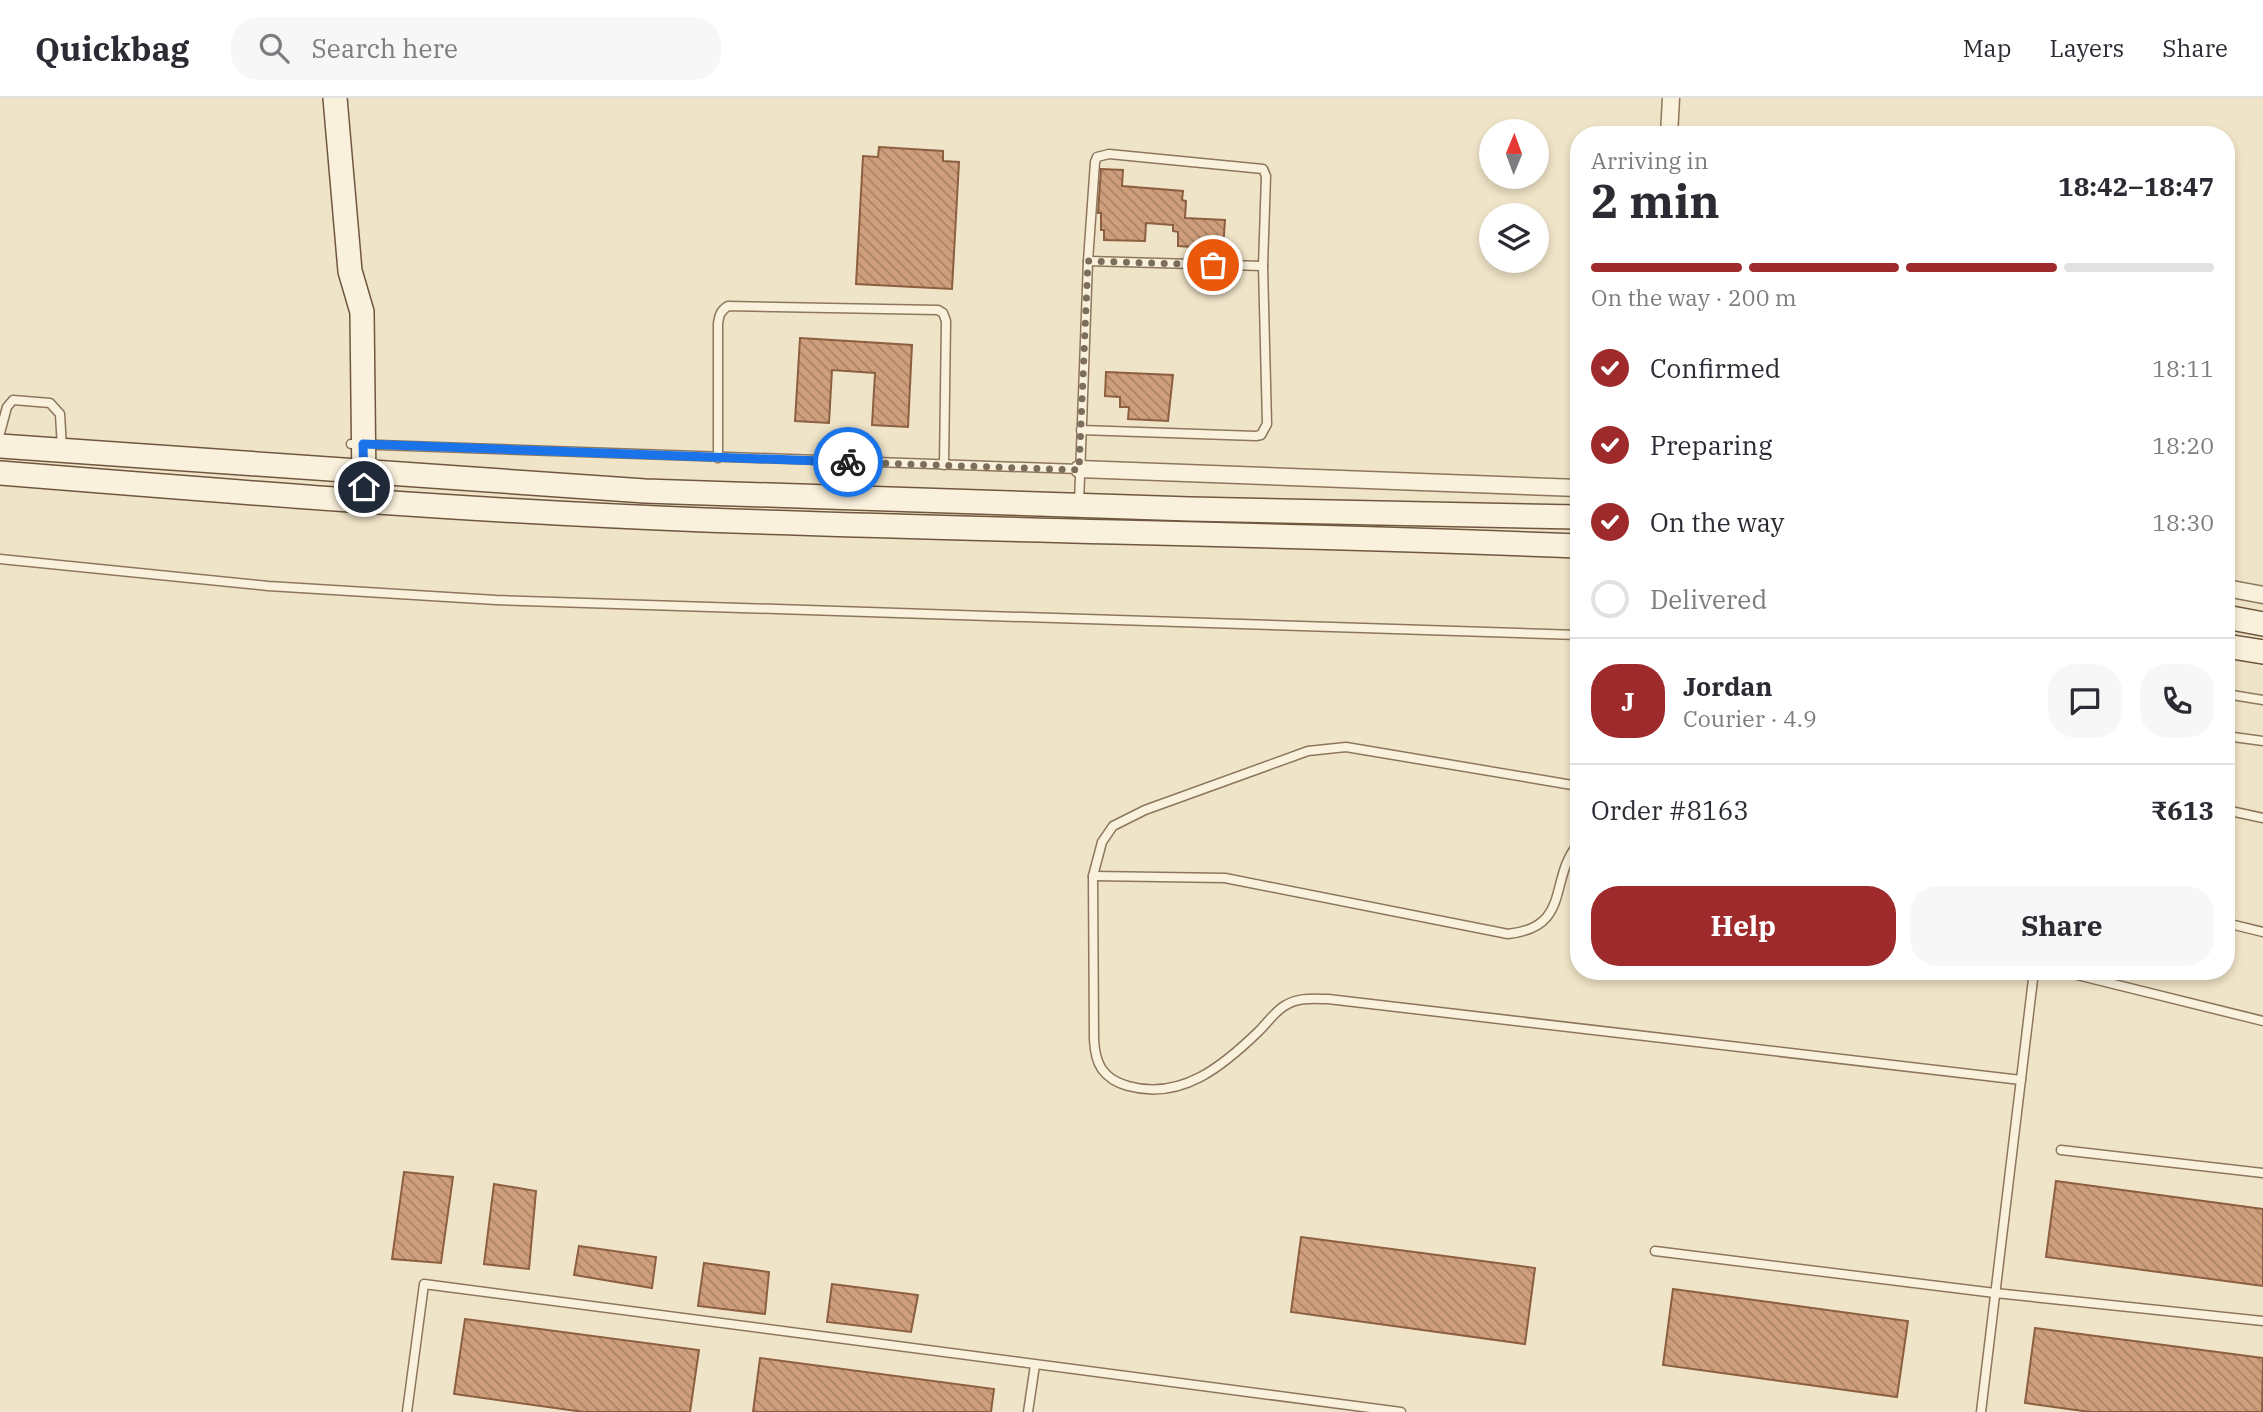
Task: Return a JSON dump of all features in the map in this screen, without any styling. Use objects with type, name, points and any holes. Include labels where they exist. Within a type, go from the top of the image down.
[{"type":"main road","points":[[335,98],[350,271],[346,312],[357,444],[358,502]]},
{"type":"main road","points":[[0,446],[645,491],[1079,506],[1570,517]]},
{"type":"main road","points":[[0,473],[358,502],[704,520],[1403,538],[1570,546]]},
{"type":"main road","points":[[2235,619],[2263,624]]},
{"type":"main road","points":[[2235,647],[2263,652]]},
{"type":"street","points":[[1669,126],[1671,98]]},
{"type":"street","points":[[1079,470],[1570,488]]},
{"type":"street","points":[[2235,589],[2263,595]]},
{"type":"lane","points":[[1079,506],[1079,470],[1088,261],[1097,157],[1109,154],[1263,169],[1266,176],[1263,266],[1267,425],[1261,435],[1081,429]]},
{"type":"lane","points":[[1088,261],[1263,266]]},
{"type":"lane","points":[[718,457],[718,324],[720,315],[728,306],[938,310],[943,313],[946,321],[944,465]]},
{"type":"lane","points":[[0,433],[7,407],[13,400],[50,403],[60,414],[62,451]]},
{"type":"lane","points":[[357,444],[1079,470]]},
{"type":"lane","points":[[0,559],[268,586],[496,600],[1570,635]]},
{"type":"lane","points":[[2235,695],[2263,700]]},
{"type":"lane","points":[[2235,737],[2263,741]]},
{"type":"lane","points":[[1570,785],[1346,747],[1308,751],[1127,818],[1113,826],[1102,842],[1093,876],[1095,1058],[1104,1074],[1120,1084],[1141,1090],[1165,1089],[1195,1080],[1227,1061],[1285,1005],[1301,999],[1328,999],[2021,1080]]},
{"type":"lane","points":[[2235,812],[2263,818]]},
{"type":"lane","points":[[1093,876],[1225,878],[1508,934],[1528,932],[1545,921],[1561,885],[1570,854]]},
{"type":"lane","points":[[2235,925],[2263,932]]},
{"type":"lane","points":[[1981,1412],[2033,980]]},
{"type":"lane","points":[[2097,980],[2263,1021]]},
{"type":"lane","points":[[2062,1150],[2263,1173]]},
{"type":"lane","points":[[1655,1251],[1996,1293],[2263,1321]]},
{"type":"lane","points":[[407,1412],[424,1284],[1401,1412]]},
{"type":"lane","points":[[1028,1412],[1035,1365]]},
{"type":"building","points":[[879,147],[943,151],[943,161],[959,162],[952,289],[856,284],[863,156],[878,157]]},
{"type":"building","points":[[1101,169],[1123,170],[1122,186],[1183,191],[1182,200],[1186,201],[1185,218],[1225,220],[1223,249],[1178,246],[1178,232],[1173,231],[1173,225],[1146,223],[1145,241],[1104,240],[1101,213],[1098,213]]},
{"type":"building","points":[[800,338],[912,345],[908,427],[872,425],[875,373],[832,370],[829,423],[795,421]]},
{"type":"building","points":[[1106,372],[1173,375],[1168,421],[1128,419],[1129,407],[1120,407],[1120,397],[1105,396]]},
{"type":"building","points":[[404,1172],[453,1177],[441,1263],[392,1259]]},
{"type":"building","points":[[2056,1181],[2263,1209],[2263,1286],[2046,1257]]},
{"type":"building","points":[[494,1184],[536,1191],[529,1269],[484,1264]]},
{"type":"building","points":[[1301,1237],[1535,1268],[1525,1344],[1291,1312]]},
{"type":"building","points":[[579,1246],[656,1257],[652,1288],[574,1275]]},
{"type":"building","points":[[704,1263],[769,1272],[765,1314],[698,1306]]},
{"type":"building","points":[[832,1284],[918,1295],[911,1332],[827,1322]]},
{"type":"building","points":[[1673,1289],[1908,1321],[1897,1397],[1663,1365]]},
{"type":"building","points":[[465,1319],[699,1350],[690,1412],[584,1412],[454,1394]]},
{"type":"building","points":[[2035,1328],[2263,1358],[2262,1412],[2090,1412],[2025,1403]]},
{"type":"building","points":[[760,1358],[994,1389],[991,1412],[753,1412]]},
{"type":"way so far","points":[[848,462],[1079,470],[1088,261],[1213,265]]},
{"type":"route","points":[[364,487],[363,444],[848,462]]}]
